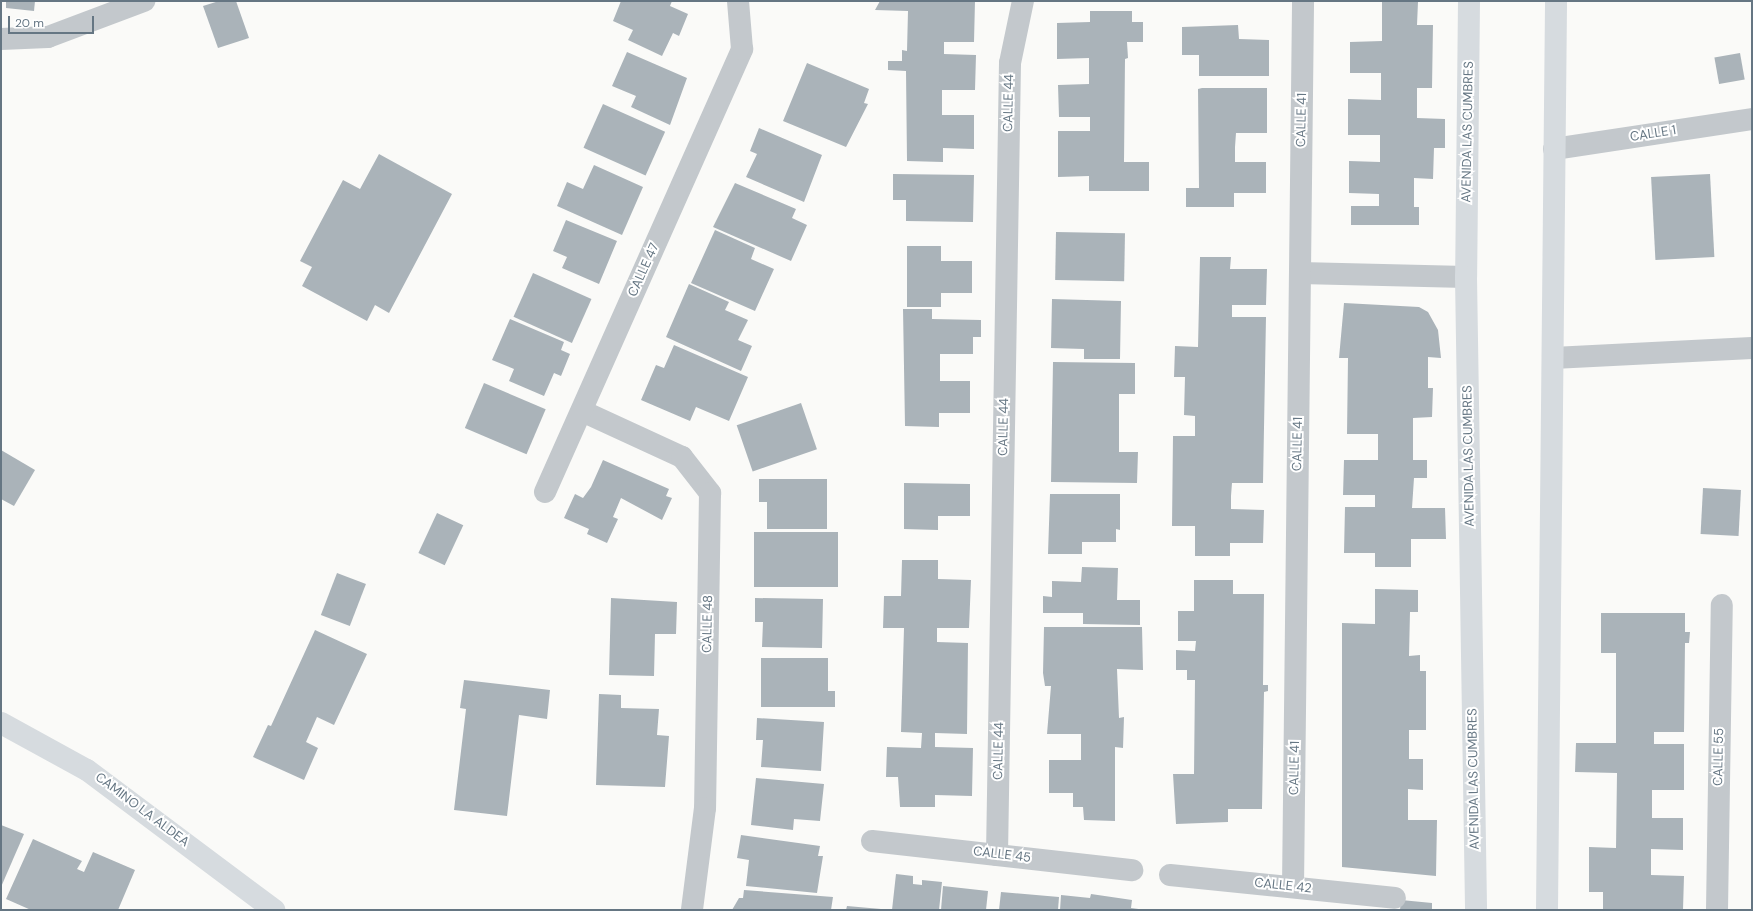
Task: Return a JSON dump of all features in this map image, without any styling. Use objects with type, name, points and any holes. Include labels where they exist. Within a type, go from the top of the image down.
[{"type":"main road","name":"AVENIDA LAS CUMBRES","points":[[1469,1],[1466,277],[1476,910]]},
{"type":"main road","points":[[1547,910],[1556,1]]},
{"type":"main road","name":"CAMINO LA ALDEA","points":[[1,723],[87,770],[274,910]]},
{"type":"street","points":[[1,39],[48,37],[144,1]]},
{"type":"street","name":"CALLE 47","points":[[545,492],[742,49],[738,1]]},
{"type":"street","name":"CALLE 44","points":[[997,855],[1010,63],[1023,1]]},
{"type":"street","name":"CALLE 41","points":[[1293,887],[1303,1]]},
{"type":"street","name":"CALLE 1","points":[[1554,149],[1752,119]]},
{"type":"street","points":[[1300,273],[1466,277]]},
{"type":"street","points":[[1553,358],[1752,348]]},
{"type":"street","name":"CALLE 48","points":[[582,411],[682,457],[710,493],[705,808],[692,910]]},
{"type":"street","name":"CALLE 55","points":[[1717,910],[1722,605]]},
{"type":"street","name":"CALLE 45","points":[[872,841],[1132,870]]},
{"type":"street","name":"CALLE 42","points":[[1170,875],[1395,898]]},
{"type":"building","points":[[6,1],[35,1],[34,11],[6,8]]},
{"type":"building","points":[[219,1],[236,1],[249,38],[218,48],[203,6]]},
{"type":"building","points":[[621,1],[672,1],[670,6],[688,14],[679,36],[673,33],[662,56],[628,40],[633,30],[613,21]]},
{"type":"building","points":[[880,1],[975,1],[974,42],[944,42],[944,54],[976,55],[975,90],[942,90],[942,115],[974,115],[974,149],[943,148],[943,162],[907,161],[906,71],[888,70],[888,61],[902,61],[902,50],[907,51],[908,11],[875,10]]},
{"type":"building","points":[[1382,2],[1418,2],[1417,25],[1433,25],[1432,88],[1417,88],[1417,118],[1445,119],[1445,148],[1434,148],[1433,179],[1414,178],[1414,207],[1419,207],[1419,225],[1351,225],[1351,206],[1379,206],[1379,194],[1349,193],[1349,161],[1380,162],[1380,135],[1348,135],[1348,99],[1381,100],[1381,73],[1350,73],[1350,42],[1382,41]]},
{"type":"building","points":[[1090,11],[1132,11],[1132,22],[1143,22],[1143,42],[1127,42],[1128,58],[1125,59],[1124,162],[1149,162],[1149,191],[1089,191],[1089,176],[1058,177],[1058,131],[1090,131],[1090,117],[1059,117],[1058,85],[1089,84],[1089,58],[1057,59],[1057,23],[1090,22]]},
{"type":"building","points":[[1238,25],[1239,39],[1269,40],[1269,76],[1199,76],[1199,55],[1182,55],[1182,27]]},
{"type":"building","points":[[627,52],[687,78],[670,125],[631,107],[636,96],[612,86]]},
{"type":"building","points":[[1740,53],[1745,80],[1719,84],[1714,58]]},
{"type":"building","points":[[807,63],[869,89],[864,103],[868,104],[846,147],[783,121]]},
{"type":"building","points":[[1267,88],[1267,133],[1236,133],[1235,147],[1235,162],[1266,162],[1266,193],[1234,193],[1234,207],[1186,207],[1186,188],[1199,188],[1198,89]]},
{"type":"building","points":[[603,104],[665,132],[646,176],[583,148]]},
{"type":"building","points":[[759,128],[822,155],[804,202],[746,177],[757,154],[750,151]]},
{"type":"building","points":[[379,154],[452,194],[389,313],[375,305],[367,321],[302,286],[312,267],[300,261],[343,180],[360,189]]},
{"type":"building","points":[[594,165],[643,187],[622,235],[557,206],[567,182],[583,189]]},
{"type":"building","points":[[893,174],[974,175],[973,222],[906,221],[906,200],[893,200]]},
{"type":"building","points":[[1710,174],[1714,257],[1655,260],[1651,177]]},
{"type":"building","points":[[735,183],[796,209],[792,218],[807,225],[791,261],[713,227]]},
{"type":"building","points":[[566,220],[617,241],[599,284],[562,268],[567,257],[553,251]]},
{"type":"building","points":[[715,230],[755,248],[751,259],[774,269],[755,311],[691,283]]},
{"type":"building","points":[[1056,232],[1125,233],[1124,281],[1055,280]]},
{"type":"building","points":[[907,246],[941,246],[941,261],[972,261],[972,293],[941,293],[941,307],[907,307]]},
{"type":"building","points":[[1200,257],[1231,257],[1230,269],[1267,269],[1266,305],[1232,305],[1232,317],[1266,317],[1263,483],[1232,483],[1231,496],[1231,509],[1264,510],[1263,543],[1230,543],[1230,556],[1195,556],[1195,526],[1172,526],[1173,436],[1195,436],[1195,416],[1184,415],[1185,377],[1174,377],[1175,346],[1198,347]]},
{"type":"building","points":[[533,273],[591,299],[572,343],[513,317]]},
{"type":"building","points":[[689,284],[729,302],[725,310],[748,320],[738,340],[752,346],[741,371],[666,337]]},
{"type":"building","points":[[1052,299],[1121,301],[1120,359],[1084,359],[1084,349],[1051,348]]},
{"type":"building","points":[[1344,303],[1419,307],[1428,312],[1438,330],[1441,358],[1428,357],[1428,388],[1433,388],[1432,417],[1413,418],[1413,460],[1427,460],[1427,478],[1414,478],[1412,508],[1445,508],[1446,539],[1411,539],[1411,567],[1375,567],[1375,553],[1344,553],[1345,507],[1375,507],[1375,495],[1343,495],[1344,460],[1378,460],[1378,434],[1347,434],[1348,358],[1339,358]]},
{"type":"building","points":[[903,309],[932,309],[932,319],[981,320],[981,337],[973,337],[973,354],[940,354],[940,381],[970,381],[970,413],[939,413],[939,427],[905,426]]},
{"type":"building","points":[[510,319],[564,342],[561,350],[570,354],[561,376],[554,373],[544,396],[509,381],[514,369],[492,360]]},
{"type":"building","points":[[674,345],[748,377],[729,421],[696,407],[690,421],[641,400],[656,365],[664,368]]},
{"type":"building","points":[[1053,362],[1135,363],[1135,394],[1119,394],[1119,452],[1138,452],[1137,483],[1051,482]]},
{"type":"building","points":[[484,383],[546,409],[527,454],[465,428]]},
{"type":"building","points":[[801,403],[817,449],[753,471],[737,425]]},
{"type":"building","points":[[1,450],[35,470],[14,506],[1,499]]},
{"type":"building","points":[[603,460],[669,489],[666,496],[672,498],[662,520],[621,498],[613,517],[618,519],[607,543],[587,534],[589,529],[564,518],[575,494],[583,498],[591,487]]},
{"type":"building","points":[[759,479],[827,479],[827,529],[767,529],[767,502],[759,502]]},
{"type":"building","points":[[904,483],[970,484],[970,516],[938,516],[938,530],[904,529]]},
{"type":"building","points":[[1703,488],[1741,490],[1739,536],[1701,534]]},
{"type":"building","points":[[1050,494],[1120,494],[1120,530],[1116,529],[1116,542],[1082,542],[1082,554],[1048,554]]},
{"type":"building","points":[[437,513],[463,525],[445,565],[418,553]]},
{"type":"building","points":[[754,532],[838,532],[838,587],[754,587]]},
{"type":"building","points":[[902,560],[938,560],[938,579],[971,580],[969,628],[937,628],[937,642],[968,643],[967,734],[935,733],[935,747],[973,748],[972,796],[935,795],[935,807],[900,807],[898,777],[886,777],[887,747],[921,748],[922,733],[901,732],[904,628],[883,628],[884,596],[901,596]]},
{"type":"building","points":[[1082,567],[1118,568],[1117,600],[1140,600],[1140,625],[1083,624],[1083,613],[1043,613],[1043,596],[1052,597],[1052,581],[1081,582]]},
{"type":"building","points":[[337,573],[366,584],[350,626],[321,615]]},
{"type":"building","points":[[1194,580],[1233,580],[1233,594],[1264,594],[1263,685],[1268,685],[1268,691],[1264,692],[1262,809],[1228,809],[1228,822],[1176,824],[1173,774],[1194,774],[1195,680],[1187,680],[1187,670],[1176,670],[1176,650],[1195,651],[1196,641],[1178,641],[1178,611],[1194,611]]},
{"type":"building","points":[[1375,589],[1418,590],[1418,612],[1410,612],[1409,656],[1420,655],[1420,671],[1426,671],[1426,730],[1409,730],[1409,759],[1423,759],[1423,790],[1408,789],[1408,820],[1437,820],[1436,876],[1342,867],[1342,623],[1375,624]]},
{"type":"building","points":[[611,598],[677,602],[676,634],[655,634],[654,676],[609,675]]},
{"type":"building","points":[[755,598],[823,599],[822,648],[762,647],[763,622],[755,622]]},
{"type":"building","points":[[1601,613],[1685,613],[1685,632],[1690,632],[1689,643],[1685,643],[1684,732],[1654,732],[1654,744],[1684,744],[1684,790],[1652,790],[1652,818],[1683,818],[1683,850],[1651,849],[1651,875],[1684,876],[1683,910],[1603,910],[1603,892],[1589,892],[1589,847],[1616,848],[1617,773],[1575,772],[1576,743],[1616,743],[1616,653],[1601,653]]},
{"type":"building","points":[[1044,627],[1142,627],[1143,670],[1117,669],[1119,718],[1124,717],[1123,748],[1115,747],[1115,821],[1084,820],[1083,807],[1073,807],[1073,793],[1049,793],[1049,760],[1081,760],[1081,734],[1047,734],[1051,686],[1045,686],[1043,673]]},
{"type":"building","points":[[315,630],[367,654],[334,725],[317,717],[306,742],[318,748],[304,780],[253,757],[268,725],[271,726]]},
{"type":"building","points":[[761,658],[828,658],[828,691],[835,691],[835,707],[761,707]]},
{"type":"building","points":[[464,680],[550,690],[547,719],[519,715],[507,816],[454,810],[466,709],[460,708]]},
{"type":"building","points":[[599,694],[621,695],[621,708],[659,709],[657,735],[669,736],[665,787],[596,785]]},
{"type":"building","points":[[757,718],[824,722],[821,771],[761,767],[763,740],[756,740]]},
{"type":"building","points":[[756,778],[824,784],[820,821],[794,819],[793,830],[751,825]]},
{"type":"building","points":[[1,825],[24,834],[1,887]]},
{"type":"building","points":[[741,835],[820,846],[818,856],[823,856],[817,893],[746,886],[749,860],[737,858]]},
{"type":"building","points":[[33,839],[82,861],[77,869],[84,872],[93,852],[135,870],[118,910],[31,910],[6,899]]},
{"type":"building","points":[[896,874],[913,876],[913,884],[922,885],[922,880],[942,882],[939,910],[892,910]]},
{"type":"building","points":[[943,886],[988,891],[986,910],[941,910]]},
{"type":"building","points":[[744,890],[833,897],[831,910],[732,910],[739,898],[743,898]]},
{"type":"building","points":[[1001,892],[1059,897],[1058,910],[999,910]]},
{"type":"building","points":[[1091,894],[1132,900],[1131,908],[1146,910],[1060,910],[1061,895],[1090,898]]},
{"type":"building","points":[[1401,900],[1432,903],[1432,910],[1400,910]]},
{"type":"building","points":[[847,906],[881,909],[881,910],[846,910]]}]
